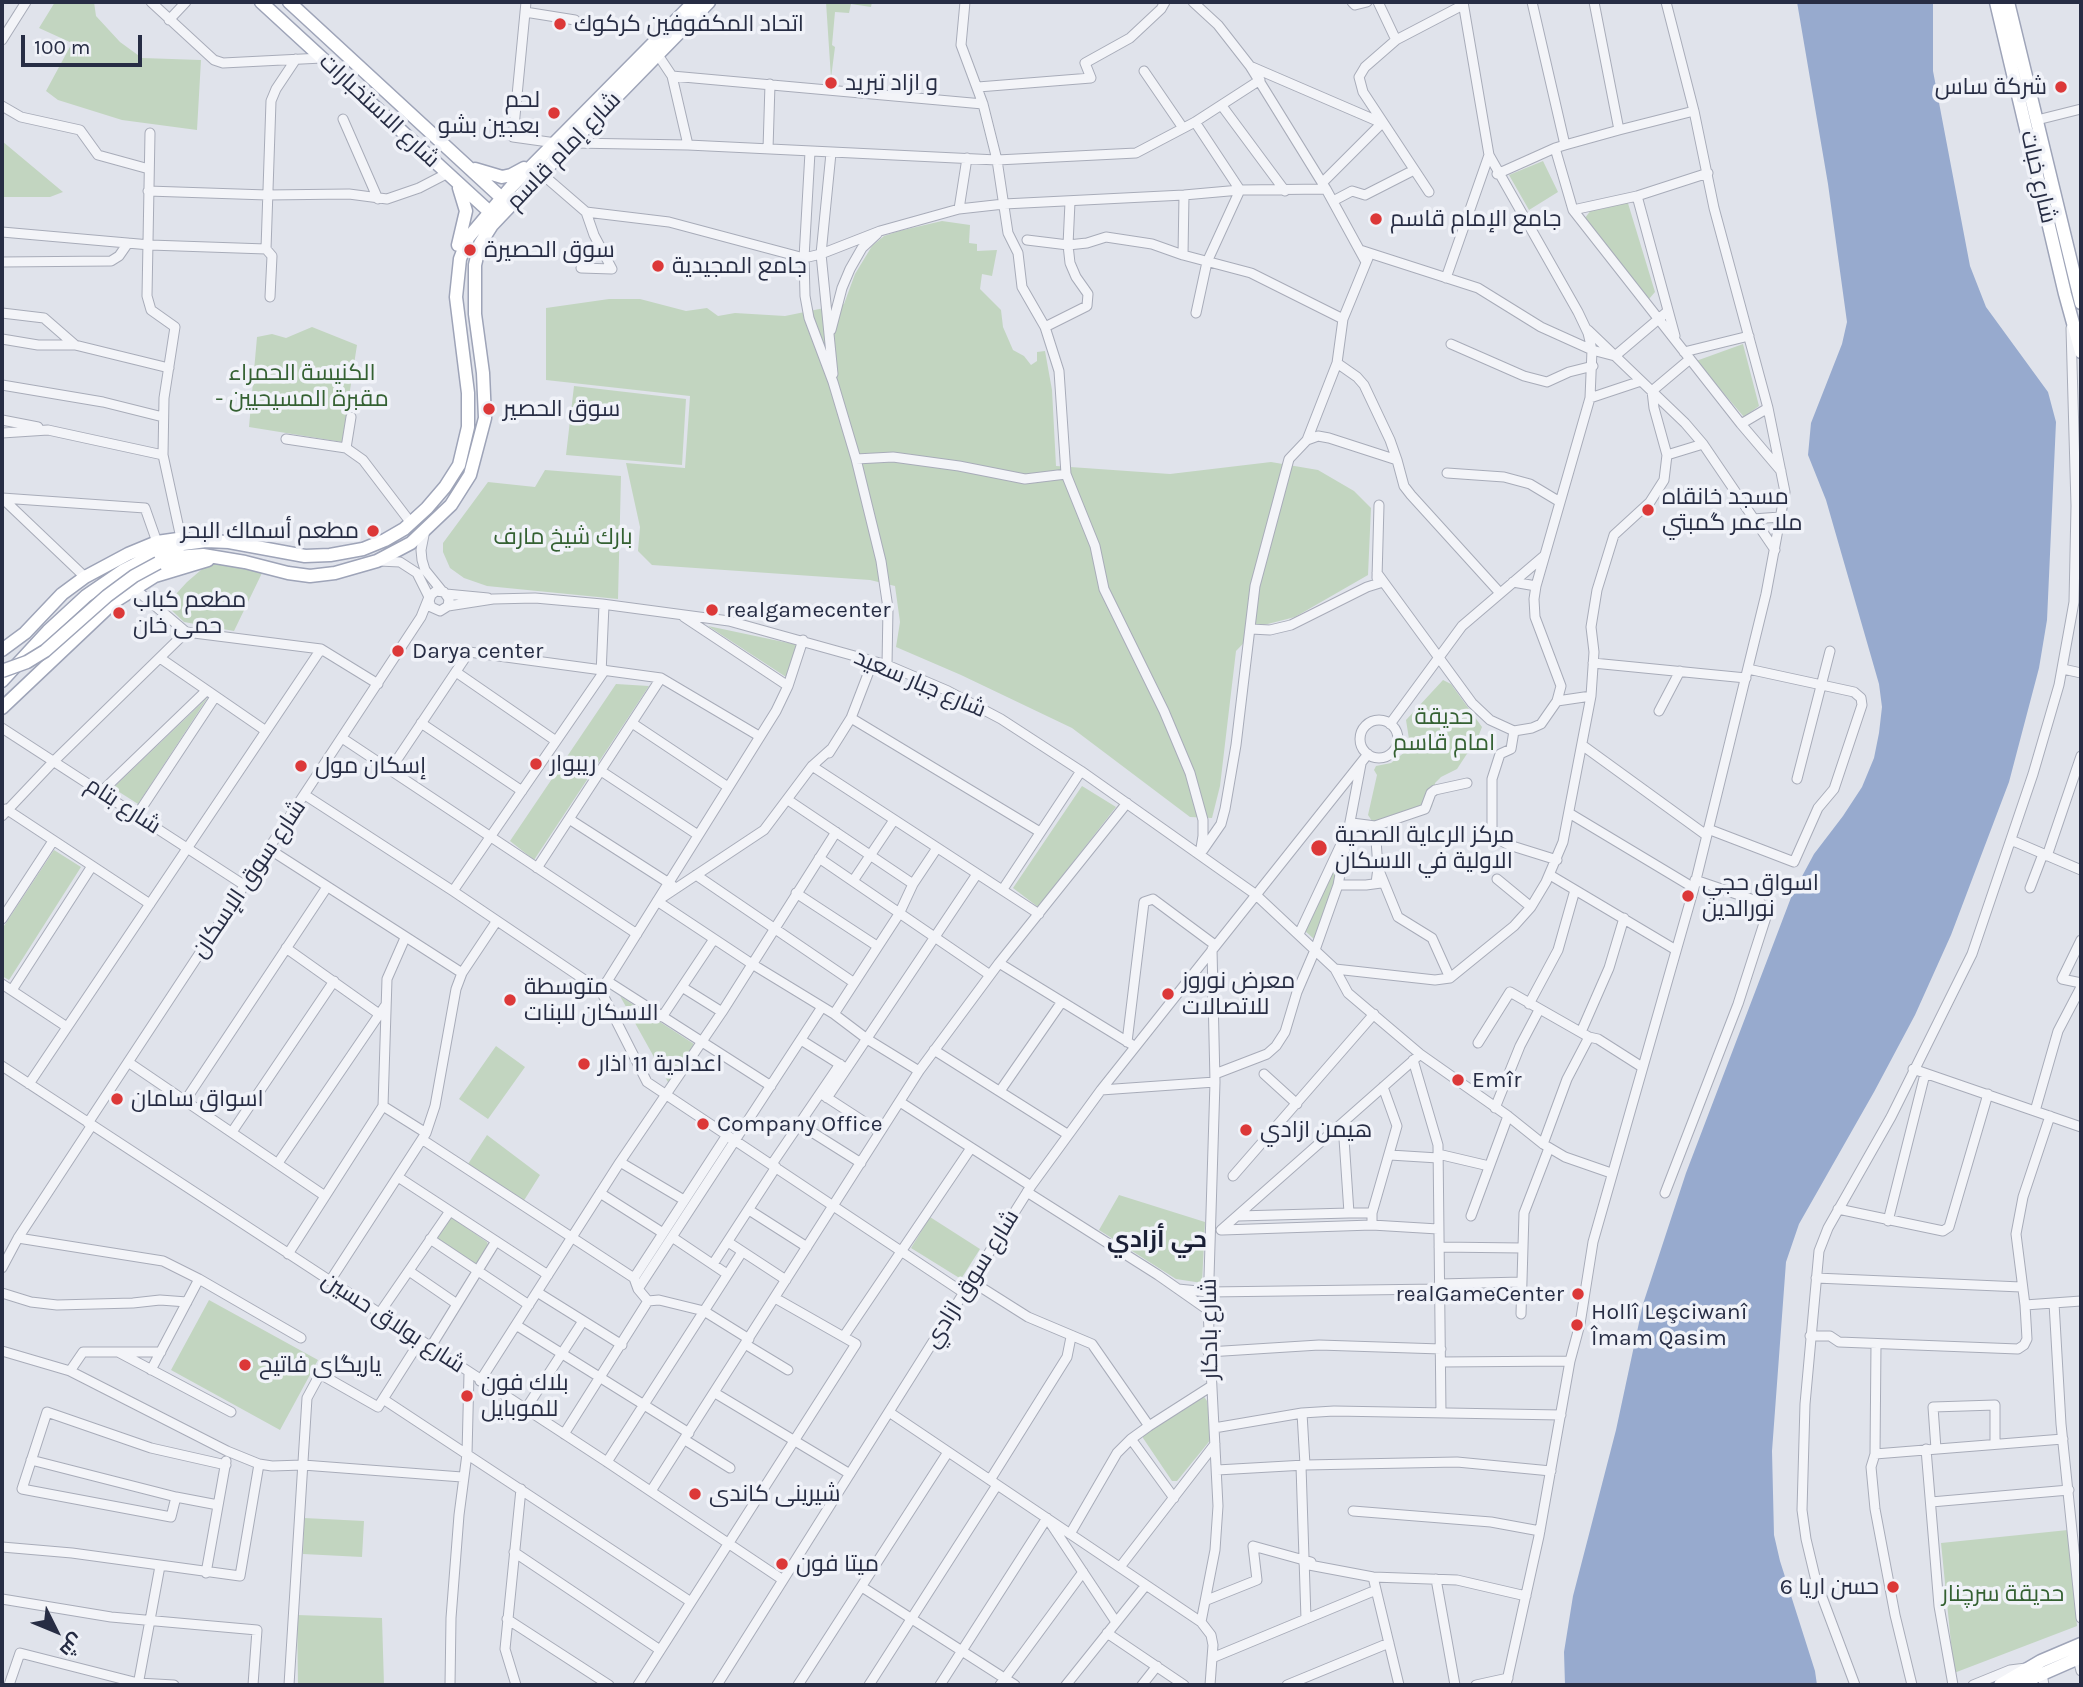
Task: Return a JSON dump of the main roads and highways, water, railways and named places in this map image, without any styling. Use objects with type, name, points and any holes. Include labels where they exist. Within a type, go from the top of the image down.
[{"type":"main road","name":"شارع الاستخبارات","points":[[261,2],[493,215]]},
{"type":"main road","name":"شارع الاستخبارات","points":[[289,2],[506,201]]},
{"type":"main road","name":"شارع إمام قاسم","points":[[182,541],[229,542],[305,556],[330,555],[375,545],[395,536],[437,497],[459,465],[468,427],[468,393],[457,315],[458,269],[468,238],[506,201],[554,145],[694,2]]},
{"type":"main road","name":"شارع إمام قاسم","points":[[506,201],[542,174],[709,2]]},
{"type":"main road","name":"شارع خبات","points":[[1996,2],[2081,352]]},
{"type":"main road","name":"شارع خبات","points":[[2008,2],[2081,303]]},
{"type":"main road","points":[[461,160],[486,173],[507,176],[517,172],[554,145]]},
{"type":"main road","points":[[452,178],[463,195],[466,211],[456,255],[458,269]]},
{"type":"main road","name":"شارع إمام قاسم","points":[[2,708],[92,622],[134,588],[165,572],[221,557],[288,573],[310,576],[335,573],[377,561],[411,543],[451,505],[470,475],[485,418],[475,314],[475,265],[480,244],[493,215]]},
{"type":"main road","points":[[468,393],[484,392]]},
{"type":"main road","points":[[2,650],[25,633],[62,594],[85,576],[157,542],[182,541]]},
{"type":"main road","points":[[2,681],[56,623],[94,590],[141,560],[182,541]]},
{"type":"main road","points":[[2,671],[27,662],[45,651],[107,596],[134,576],[158,563],[185,555],[221,557]]},
{"type":"main road","points":[[2000,1685],[2028,1668],[2081,1644]]},
{"type":"main road","points":[[2017,1685],[2043,1680],[2080,1662]]},
{"type":"water","points":[[1797,2],[1933,2],[1933,71],[1970,266],[1986,307],[2048,392],[2056,422],[2047,620],[2039,668],[2009,782],[1951,935],[1915,1015],[1799,1224],[1786,1262],[1772,1451],[1774,1535],[1817,1685],[1565,1685],[1564,1652],[1573,1596],[1616,1430],[1643,1304],[1686,1173],[1792,895],[1814,854],[1862,787],[1874,758],[1879,733],[1882,707],[1879,684],[1826,500],[1808,455],[1811,423],[1842,344],[1847,322],[1828,184]]},
{"type":"place","name":"اتحاد المكفوفين كركوك","points":[[560,24]]},
{"type":"place","name":"و ازاد تبريد","points":[[831,83]]},
{"type":"place","name":"شركة ساس","points":[[2061,87]]},
{"type":"place","name":"لحم بعجين بشو","points":[[554,113]]},
{"type":"place","name":"جامع الإمام قاسم","points":[[1376,219]]},
{"type":"place","name":"سوق الحصيرة","points":[[470,250]]},
{"type":"place","name":"جامع المجيدية","points":[[658,266]]},
{"type":"place","name":"سوق الحصير","points":[[489,409]]},
{"type":"place","name":"مسجد خانقاه ملا عمر گمبتي","points":[[1648,510]]},
{"type":"place","name":"مطعم أسماك البحر","points":[[373,531]]},
{"type":"place","name":"realgamecenter","points":[[712,610]]},
{"type":"place","name":"مطعم كباب حمى خان","points":[[119,613]]},
{"type":"place","name":"Darya center","points":[[398,651]]},
{"type":"place","name":"ريبوار","points":[[536,764]]},
{"type":"place","name":"إسكان مول","points":[[301,766]]},
{"type":"place","name":"مركز الرعاية الصحية الاولية في الاسكان","points":[[1319,848]]},
{"type":"place","name":"اسواق حجي نورالدين","points":[[1688,896]]},
{"type":"place","name":"معرض نوروز للاتصالات","points":[[1168,994]]},
{"type":"place","name":"متوسطة الاسكان للبنات","points":[[510,1000]]},
{"type":"place","name":"اعدادية 11 اذار","points":[[584,1064]]},
{"type":"place","name":"Emîr","points":[[1458,1080]]},
{"type":"place","name":"اسواق سامان","points":[[117,1099]]},
{"type":"place","name":"Company Office","points":[[703,1124]]},
{"type":"place","name":"هيمن ازادي","points":[[1246,1130]]},
{"type":"place","name":"realGameCenter","points":[[1578,1294]]},
{"type":"place","name":"Hollî Leşciwanî Îmam Qasim","points":[[1577,1325]]},
{"type":"place","name":"یاریگای فاتیح","points":[[245,1365]]},
{"type":"place","name":"بلاك فون للموبايل","points":[[467,1396]]},
{"type":"place","name":"شیرینی کاندی","points":[[695,1494]]},
{"type":"place","name":"ميتا فون","points":[[782,1564]]},
{"type":"place","name":"حسن اريا 6","points":[[1893,1587]]},
{"type":"district","name":"حي أزادي","points":[[1157,1240]]},
{"type":"park label","name":"الكنيسة الحمراء - مقبرة المسيحيين","points":[[302,386]]},
{"type":"park label","name":"بارك شيخ مارف","points":[[563,537]]},
{"type":"park label","name":"حديقة امام قاسم","points":[[1444,730]]},
{"type":"park label","name":"حديقة سرچنار","points":[[2003,1594]]}]
